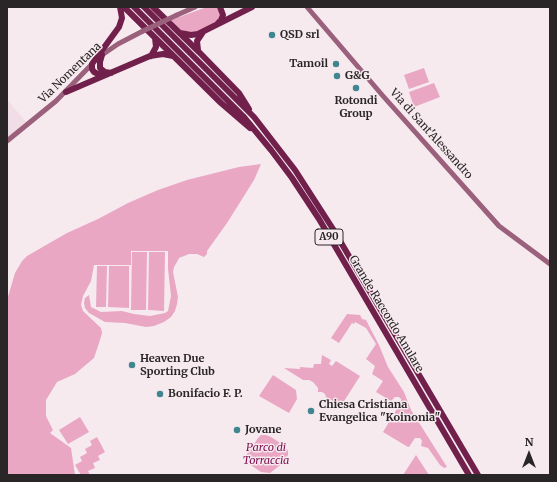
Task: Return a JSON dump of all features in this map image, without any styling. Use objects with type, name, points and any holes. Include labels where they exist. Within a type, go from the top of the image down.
[{"type":"highway","points":[[110,74],[95,73],[92,69],[92,64],[119,27],[122,18],[120,7]]},
{"type":"highway","points":[[124,7],[221,103],[261,137]]},
{"type":"highway","name":"Grande Raccordo Anulare","points":[[134,7],[225,97],[261,137],[292,178],[318,219],[469,475]]},
{"type":"highway","name":"Grande Raccordo Anulare","points":[[144,7],[254,118],[281,151],[317,203],[478,475]]},
{"type":"highway","points":[[153,7],[240,95],[254,118]]},
{"type":"highway","points":[[216,24],[222,18],[222,11],[220,7]]},
{"type":"highway","points":[[180,33],[191,35],[203,32],[216,24],[252,7]]},
{"type":"highway","points":[[199,52],[197,41],[203,32]]},
{"type":"highway","points":[[150,56],[156,47],[156,38]]},
{"type":"highway","points":[[66,92],[150,56],[163,54],[175,57]]},
{"type":"highway","points":[[102,55],[100,68],[110,74]]},
{"type":"street","name":"Via Nomentana","points":[[7,141],[46,110],[66,92],[92,64],[120,42],[194,7]]},
{"type":"street","name":"Via di Sant'Alessandro","points":[[307,7],[383,96],[499,226],[550,264]]},
{"type":"shaded area","points":[[8,101],[27,123],[7,139],[7,104]]},
{"type":"green space","points":[[207,7],[218,7],[220,16],[218,20],[194,33],[181,31],[171,20]]},
{"type":"green space","points":[[424,68],[429,82],[409,89],[404,75]]},
{"type":"green space","points":[[434,83],[440,97],[414,107],[409,92]]},
{"type":"green space","points":[[261,164],[254,180],[227,223],[207,251],[207,254],[204,257],[197,254],[189,254],[179,258],[173,272],[178,297],[177,304],[171,317],[164,322],[146,327],[125,323],[105,322],[89,313],[85,308],[84,303],[85,298],[89,295],[91,307],[101,312],[122,311],[150,316],[165,313],[168,311],[171,296],[168,251],[131,251],[131,265],[94,265],[91,281],[83,296],[81,305],[83,311],[101,328],[102,333],[94,358],[75,374],[57,382],[46,400],[46,416],[53,430],[50,433],[71,448],[75,475],[7,475],[7,300],[15,273],[22,261],[27,256],[67,233],[158,190],[187,180],[239,167]]},
{"type":"green space","points":[[132,252],[147,252],[146,310],[131,310]]},
{"type":"green space","points":[[149,252],[165,252],[164,311],[148,310]]},
{"type":"green space","points":[[97,266],[107,266],[106,307],[96,307]]},
{"type":"green space","points":[[109,266],[129,266],[129,308],[108,307]]},
{"type":"green space","points":[[347,314],[360,315],[362,319],[366,320],[388,367],[404,392],[411,410],[447,467],[444,468],[440,465],[428,448],[421,446],[422,441],[420,438],[415,438],[408,447],[383,432],[401,402],[401,399],[399,397],[395,397],[391,401],[376,392],[383,381],[372,374],[375,366],[366,359],[376,344],[366,328],[355,322],[354,324],[352,323],[339,343],[331,338]]},
{"type":"green space","points":[[322,355],[331,360],[329,364],[332,366],[336,361],[360,376],[341,406],[326,397],[322,392],[318,392],[318,388],[313,382],[303,380],[284,368],[313,368],[314,364],[321,364]]},
{"type":"green space","points":[[273,375],[296,390],[297,399],[289,413],[259,396]]},
{"type":"green space","points":[[80,417],[89,432],[68,444],[59,430]]},
{"type":"green space","name":"Parco di Torraccia","points":[[261,435],[271,437],[285,446],[288,451],[288,455],[283,463],[270,473],[261,472],[249,464],[246,460],[246,455]]},
{"type":"green space","points":[[97,437],[105,452],[98,456],[100,460],[93,463],[95,468],[88,471],[90,475],[81,475],[75,465],[82,461],[80,457],[87,453],[85,449],[92,445],[90,441]]},
{"type":"green space","points":[[416,455],[429,475],[403,475]]},
{"type":"place","name":"QSD srl","points":[[272,35]]},
{"type":"place","name":"Tamoil","points":[[336,64]]},
{"type":"place","name":"G&G","points":[[337,76]]},
{"type":"place","name":"Rotondi Group","points":[[356,88]]},
{"type":"place","name":"Heaven Due Sporting Club","points":[[132,365]]},
{"type":"place","name":"Bonifacio F. P.","points":[[160,394]]},
{"type":"place","name":"Chiesa Cristiana Evangelica \"Koinonia\"","points":[[311,411]]},
{"type":"place","name":"Jovane","points":[[237,430]]}]
